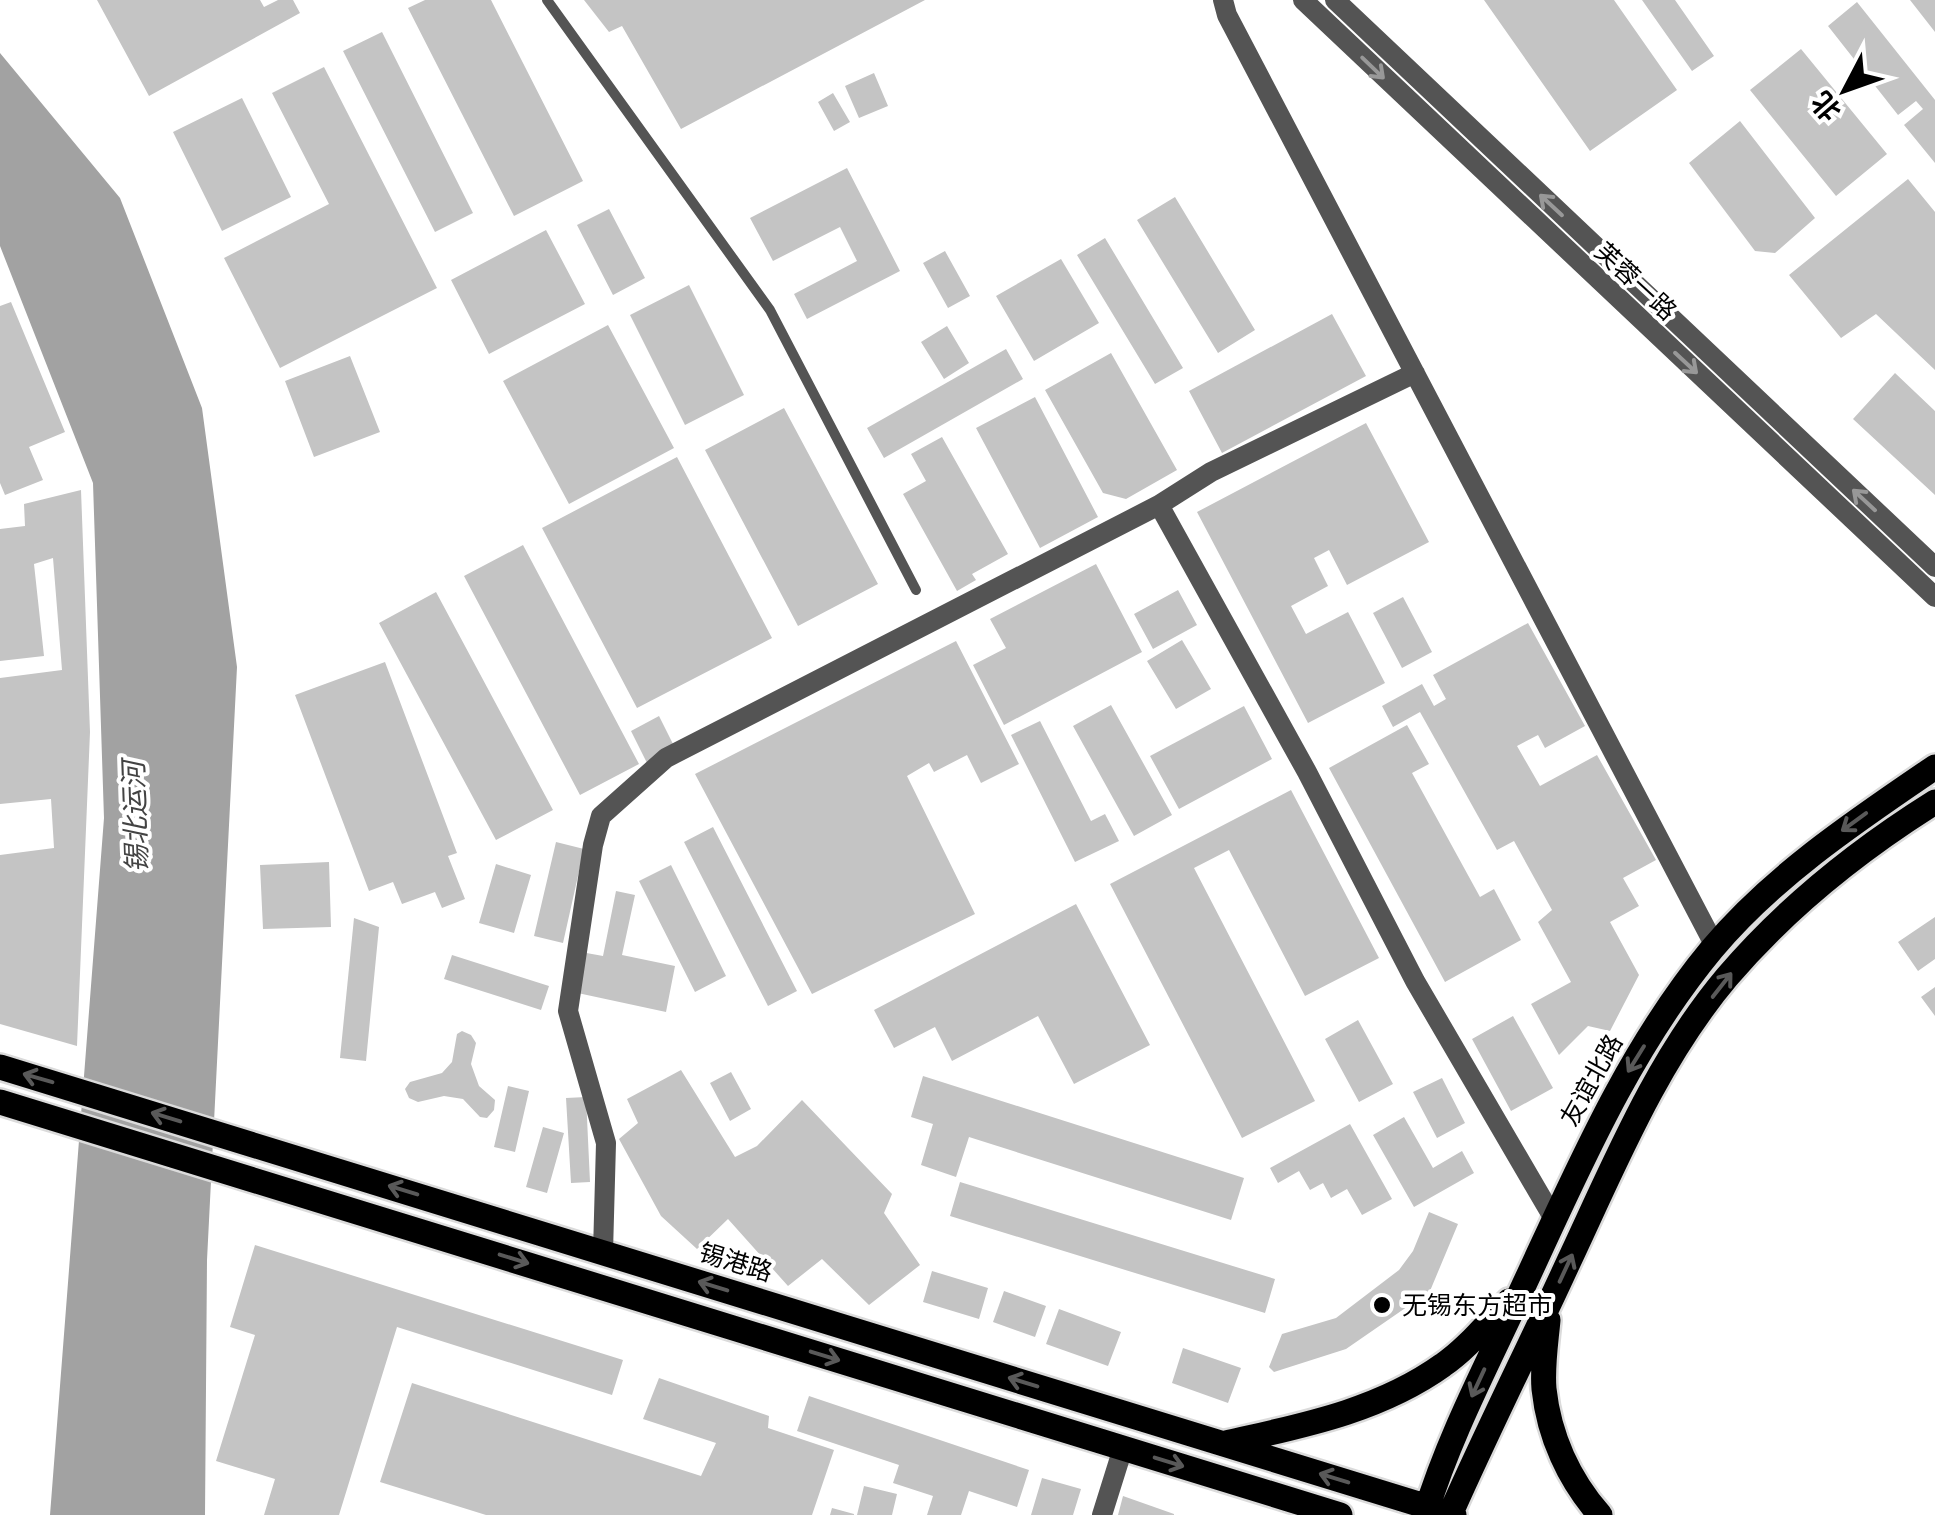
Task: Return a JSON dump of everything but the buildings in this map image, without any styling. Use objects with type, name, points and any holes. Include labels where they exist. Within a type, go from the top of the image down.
[{"type":"main road","name":"友谊北路","points":[[1441,1513],[1462,1418],[1629,1068],[1674,997],[1715,946],[1784,880],[1850,825],[1935,768]]},
{"type":"main road","points":[[1441,1513],[1549,1305],[1640,1109],[1691,1026],[1728,976],[1790,914],[1848,863],[1935,802]]},
{"type":"main road","name":"锡港路","points":[[0,1067],[1441,1513]]},
{"type":"main road","points":[[0,1102],[1340,1515]]},
{"type":"main road","points":[[1222,1444],[1308,1424],[1389,1398],[1453,1357],[1523,1286]]},
{"type":"main road","points":[[1549,1305],[1544,1387],[1550,1420],[1560,1453],[1586,1499],[1600,1515]]},
{"type":"street","points":[[1223,0],[1227,15],[1715,946]]},
{"type":"street","name":"芙蓉一路","points":[[1303,0],[1935,596]]},
{"type":"street","name":"芙蓉一路","points":[[1335,0],[1935,567]]},
{"type":"street","points":[[603,1252],[606,1143],[568,1011],[593,845],[601,816],[666,758],[1159,505],[1211,472],[1415,373]]},
{"type":"street","points":[[1159,505],[1415,980],[1554,1219]]},
{"type":"street","points":[[1102,1515],[1123,1448]]},
{"type":"lane","points":[[547,0],[770,310],[916,590]]},
{"type":"water","name":"锡北运河","points":[[0,53],[120,198],[202,408],[237,667],[207,1260],[205,1515],[50,1515],[104,818],[93,483],[0,246]]},
{"type":"place","name":"无锡东方超市","points":[[1382,1305]]}]
